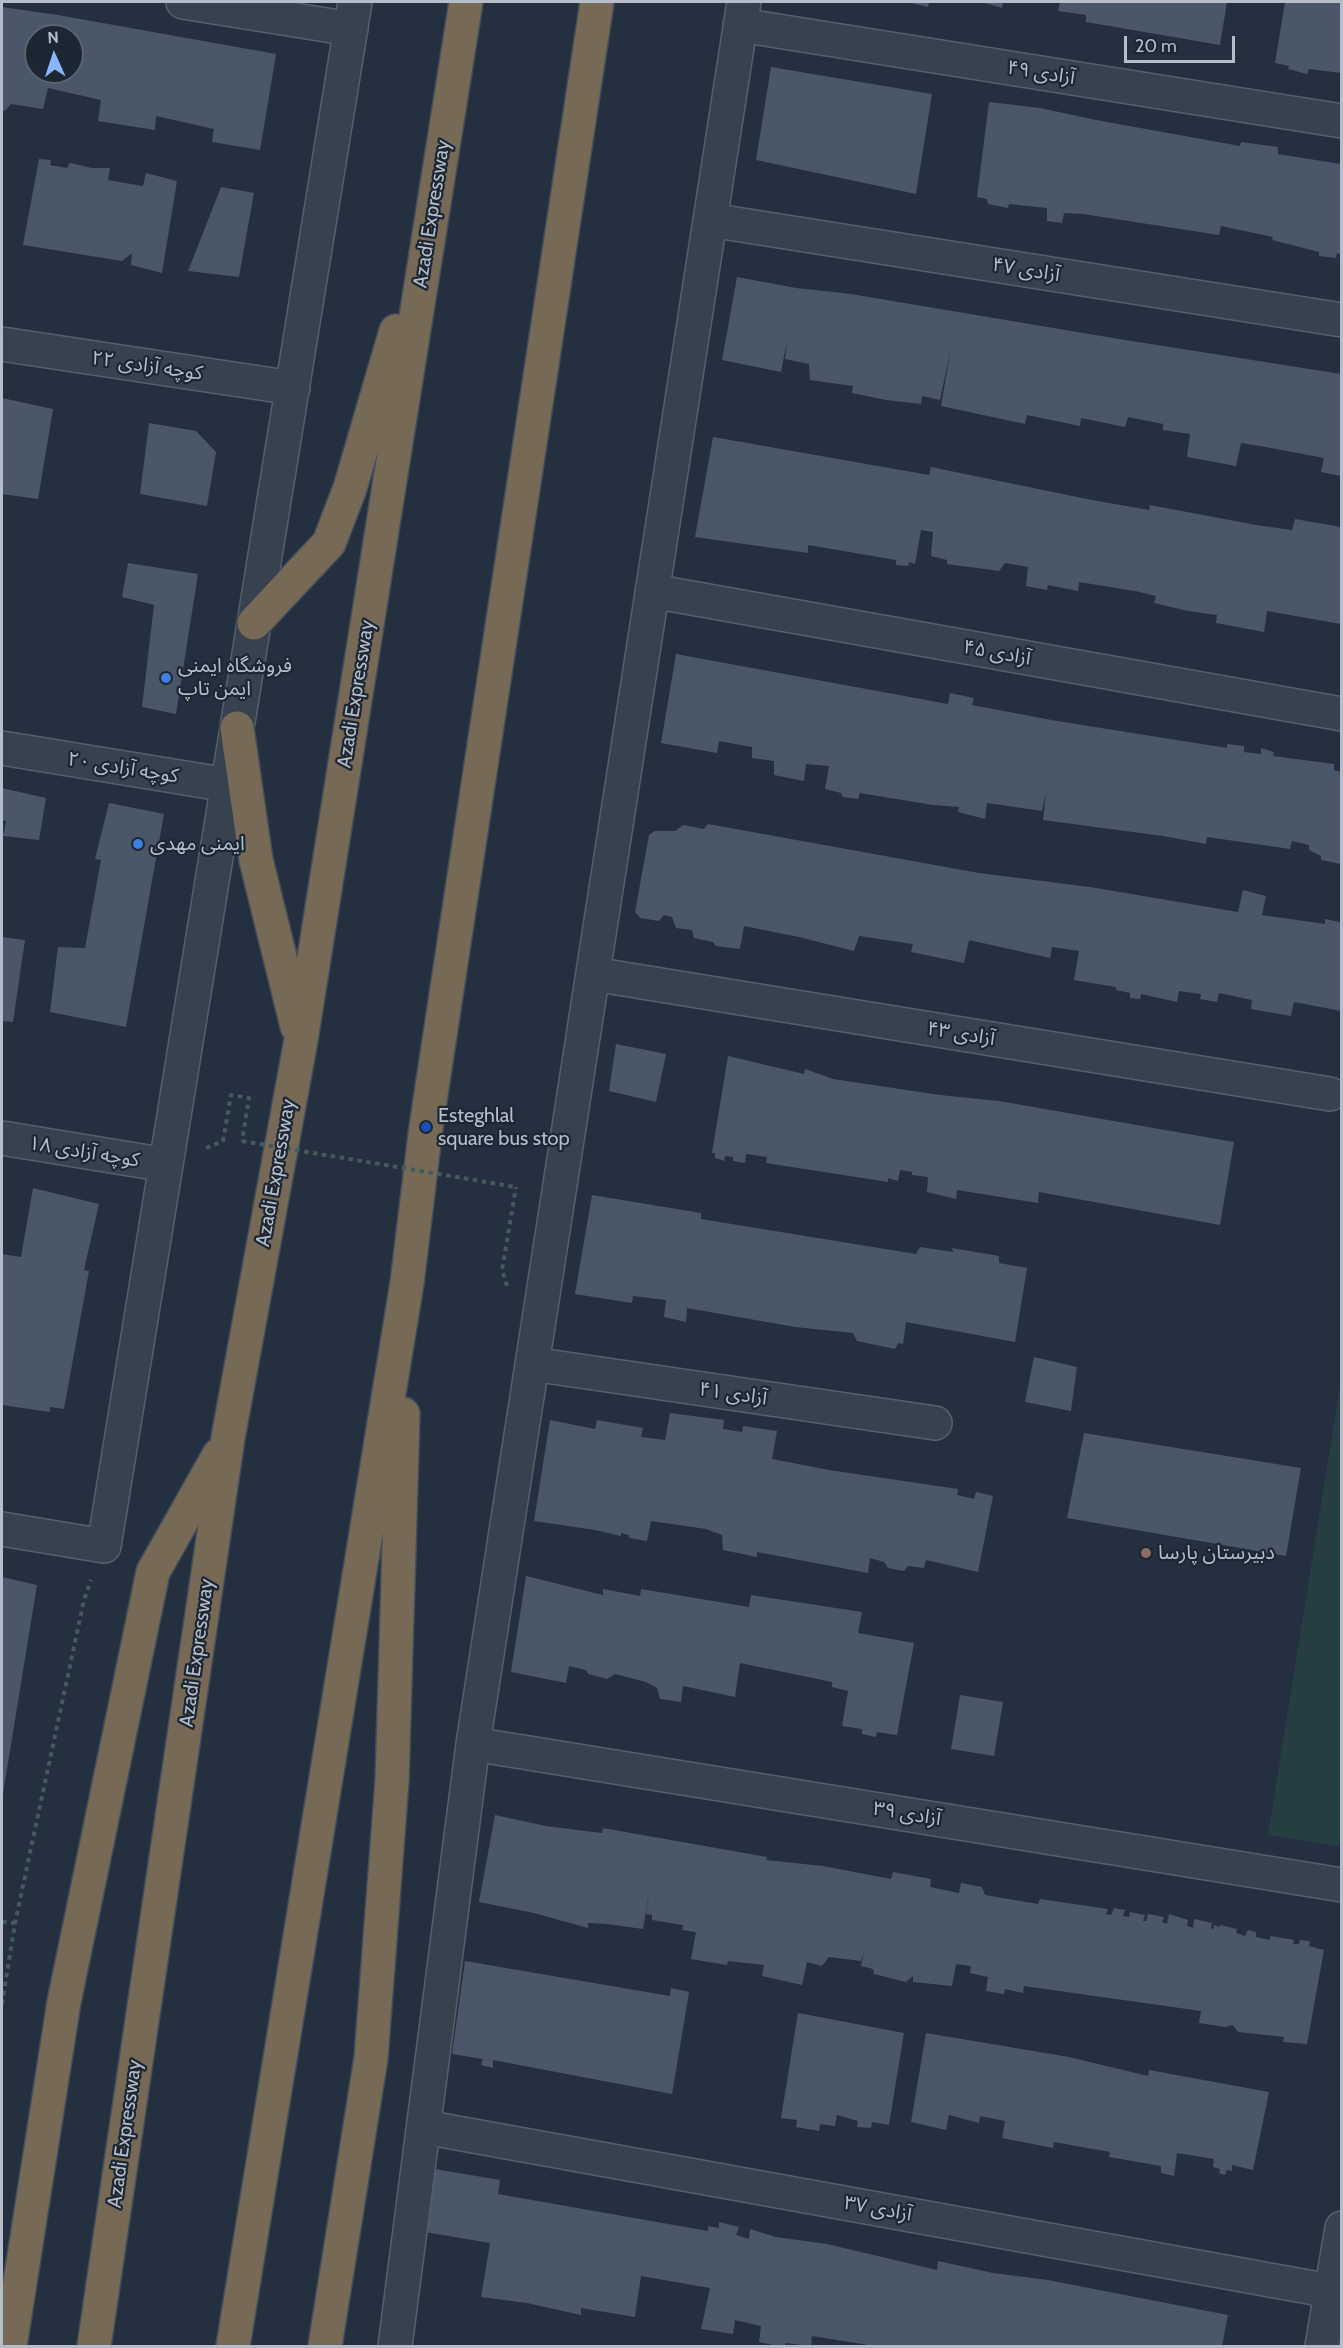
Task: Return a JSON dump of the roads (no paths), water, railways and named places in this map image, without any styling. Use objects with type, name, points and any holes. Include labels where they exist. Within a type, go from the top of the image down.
[{"type":"highway","name":"Azadi Expressway","points":[[94,2346],[228,1438],[301,1040],[466,2]]},
{"type":"highway","points":[[233,2346],[407,1283],[426,1126],[597,2]]},
{"type":"highway","points":[[254,623],[329,543],[350,488],[435,197]]},
{"type":"highway","points":[[237,728],[237,785],[301,1040]]},
{"type":"highway","points":[[325,2346],[372,2046],[392,1781],[407,1283]]},
{"type":"highway","points":[[10,2346],[64,2002],[153,1572],[228,1438]]},
{"type":"street","points":[[183,2],[353,15],[237,728]]},
{"type":"street","points":[[395,2346],[473,1744],[742,13]]},
{"type":"street","name":"۴۹ آزادی","points":[[742,13],[1341,121]]},
{"type":"street","name":"۴۷ آزادی","points":[[710,220],[1341,320]]},
{"type":"street","name":"کوچه آزادی ۲۲","points":[[2,344],[293,388]]},
{"type":"street","name":"۴۵ آزادی","points":[[652,591],[1341,714]]},
{"type":"street","name":"کوچه آزادی ۲۰","points":[[2,748],[237,785]]},
{"type":"street","points":[[2,1529],[104,1546],[166,1165],[237,785]]},
{"type":"street","name":"۴۳ آزادی","points":[[592,974],[1330,1094]]},
{"type":"street","name":"کوچه آزادی ۱۸","points":[[2,1138],[166,1165]]},
{"type":"street","name":"۴۱ آزادی","points":[[532,1364],[935,1423]]},
{"type":"street","name":"۳۹ آزادی","points":[[473,1744],[1341,1885]]},
{"type":"street","name":"۳۷ آزادی","points":[[424,2127],[1336,2293]]},
{"type":"street","points":[[1322,2346],[1336,2293],[1341,2228]]},
{"type":"place","name":"فروشگاه ایمنی ایمن تاپ","points":[[166,678]]},
{"type":"place","name":"ایمنی مهدی","points":[[138,844]]},
{"type":"place","name":"Esteghlal square bus stop","points":[[426,1127]]},
{"type":"place","name":"دبیرستان پارسا","points":[[1146,1553]]}]
